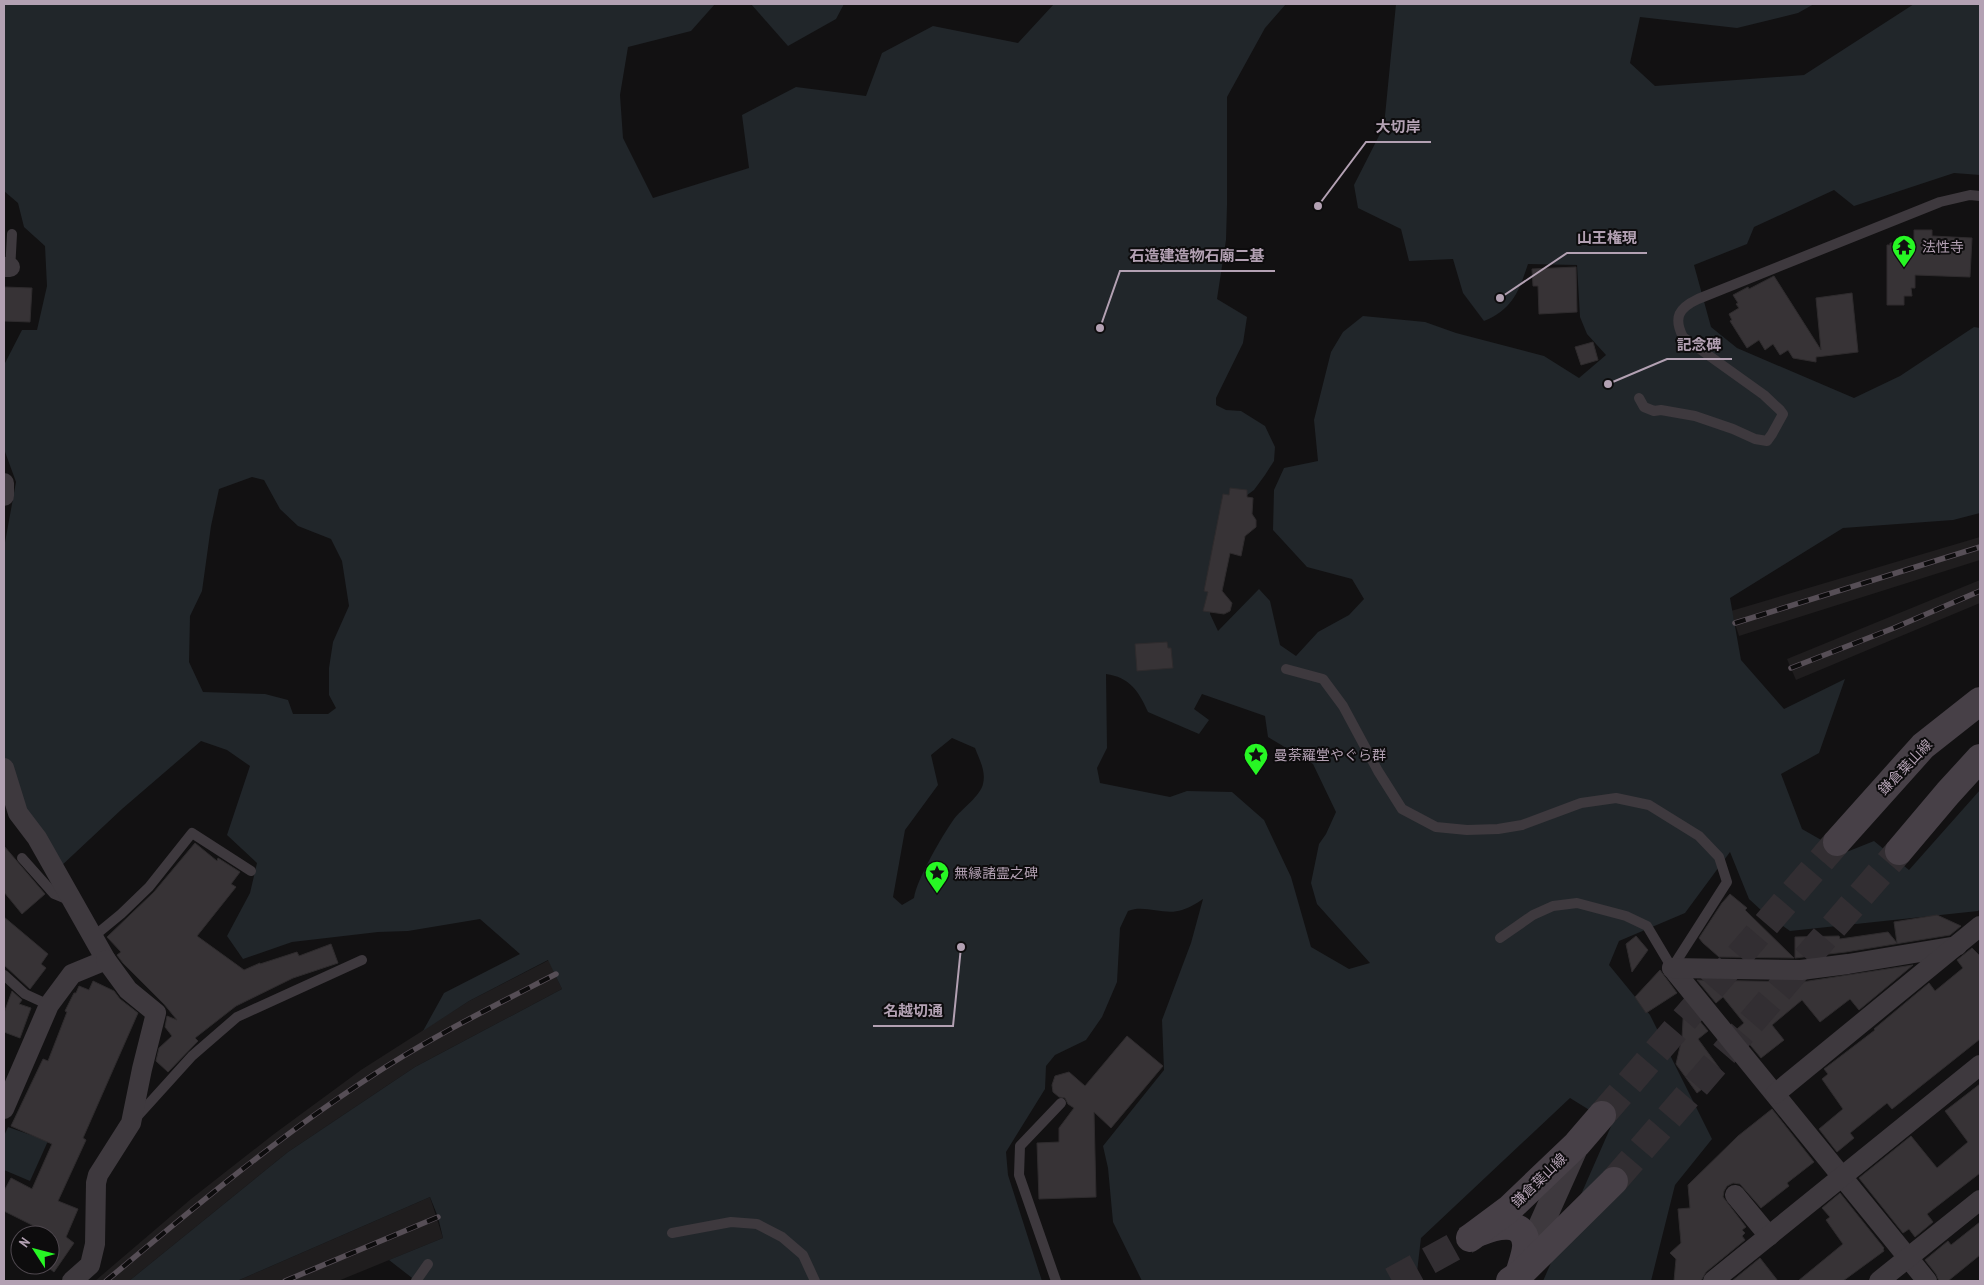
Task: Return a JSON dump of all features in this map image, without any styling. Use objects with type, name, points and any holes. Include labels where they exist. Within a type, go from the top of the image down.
[{"type":"main road","name":"鎌倉葉山線","points":[[1837,842],[1923,746],[1980,701]]},
{"type":"main road","points":[[1899,852],[1980,758]]},
{"type":"main road","name":"鎌倉葉山線","points":[[1515,1279],[1526,1244],[1523,1234],[1513,1226],[1498,1225],[1473,1236],[1509,1209],[1577,1144],[1602,1115]]},
{"type":"main road","points":[[1515,1279],[1614,1181]]},
{"type":"street","points":[[4,482],[4,496]]},
{"type":"street","points":[[4,768],[18,813],[37,838],[106,960],[128,990],[156,1013],[131,1123],[98,1175],[96,1183],[95,1244],[90,1264],[72,1281]]},
{"type":"street","points":[[1775,1094],[1980,926]]},
{"type":"street","points":[[1672,968],[1801,970],[1957,946]]},
{"type":"street","points":[[4,1109],[49,1006],[72,974],[106,960]]},
{"type":"street","points":[[1672,968],[1927,1281]]},
{"type":"street","points":[[1713,1281],[1980,1065]]},
{"type":"street","points":[[1515,1279],[1577,1144]]},
{"type":"street","points":[[1735,1195],[1769,1236]]},
{"type":"street","points":[[1879,1281],[1980,1200]]},
{"type":"lane","points":[[1639,398],[1644,407],[1654,411],[1661,410],[1695,416],[1755,439],[1767,440],[1783,414],[1764,395],[1683,337],[1677,325],[1678,317],[1684,306],[1940,202],[1970,195],[1980,196]]},
{"type":"lane","points":[[8,270],[12,234]]},
{"type":"lane","points":[[1286,669],[1322,679],[1344,706],[1378,771],[1402,809],[1436,826],[1467,830],[1498,829],[1522,825],[1581,803],[1616,798],[1649,805],[1699,836],[1719,857],[1727,882],[1672,968],[1647,926],[1626,916],[1577,902],[1553,906],[1533,915],[1500,938]]},
{"type":"lane","points":[[93,937],[149,887],[192,833],[250,871]]},
{"type":"lane","points":[[22,858],[54,894],[73,902]]},
{"type":"lane","points":[[131,1123],[192,1056],[237,1017],[362,960]]},
{"type":"lane","points":[[4,975],[25,994],[49,1006]]},
{"type":"lane","points":[[1056,1281],[1019,1175],[1018,1160],[1020,1146],[1061,1103]]},
{"type":"lane","points":[[672,1233],[731,1222],[757,1224],[782,1237],[803,1255],[815,1281]]},
{"type":"lane","points":[[416,1281],[428,1264]]},
{"type":"shaded area","points":[[4,4],[715,4],[691,31],[628,47],[620,95],[623,138],[653,198],[749,168],[742,115],[796,87],[866,96],[882,53],[933,26],[1018,43],[1054,4],[1286,4],[1265,28],[1227,97],[1226,240],[1217,299],[1247,317],[1243,343],[1216,398],[1216,405],[1226,410],[1241,411],[1265,426],[1275,447],[1274,461],[1265,475],[1254,490],[1235,504],[1213,583],[1210,614],[1218,631],[1259,589],[1270,601],[1280,645],[1296,656],[1318,632],[1349,615],[1364,599],[1352,579],[1307,567],[1273,530],[1274,490],[1284,468],[1318,461],[1314,420],[1331,352],[1343,332],[1363,316],[1425,322],[1456,333],[1544,356],[1579,378],[1606,355],[1587,334],[1580,317],[1577,265],[1528,264],[1514,298],[1502,311],[1484,321],[1463,293],[1453,259],[1409,261],[1401,229],[1358,208],[1354,185],[1384,126],[1396,4],[1814,4],[1798,13],[1737,28],[1640,17],[1630,63],[1655,86],[1804,75],[1914,4],[1980,4],[1980,175],[1954,173],[1854,206],[1834,190],[1754,227],[1747,244],[1694,265],[1711,327],[1737,348],[1854,398],[1900,376],[1974,327],[1980,328],[1980,513],[1953,520],[1843,528],[1730,598],[1741,660],[1784,709],[1845,679],[1819,753],[1781,774],[1802,829],[1844,853],[1874,841],[1909,870],[1980,790],[1980,909],[1978,911],[1790,931],[1749,899],[1730,852],[1685,913],[1619,941],[1609,965],[1650,1015],[1712,1139],[1675,1185],[1651,1281],[1543,1281],[1612,1124],[1570,1098],[1421,1238],[1416,1281],[1142,1281],[1113,1222],[1108,1168],[1103,1146],[1164,1070],[1162,1020],[1191,943],[1203,899],[1182,910],[1168,912],[1134,909],[1128,911],[1120,928],[1117,982],[1102,1017],[1086,1040],[1055,1055],[1046,1066],[1045,1089],[1006,1152],[1008,1175],[1042,1281],[416,1281],[389,1260],[443,1238],[438,1217],[430,1197],[237,1281],[129,1281],[288,1152],[415,1067],[562,989],[548,960],[469,1001],[423,1031],[444,993],[520,954],[480,919],[408,931],[378,932],[292,942],[243,959],[227,936],[250,893],[257,863],[227,835],[250,766],[227,750],[201,741],[122,809],[59,868],[29,833],[4,758],[4,548],[16,482],[4,449],[4,365],[22,330],[37,330],[47,286],[45,246],[24,227],[18,203],[4,191]],"holes":[[[252,477],[264,480],[280,509],[298,526],[331,539],[342,561],[349,606],[333,642],[329,668],[329,695],[336,708],[328,714],[293,714],[288,700],[265,694],[203,692],[189,662],[190,616],[202,591],[211,526],[219,489]],[[1106,674],[1121,678],[1132,686],[1148,712],[1199,734],[1209,720],[1194,709],[1202,694],[1265,716],[1268,737],[1313,764],[1336,812],[1319,844],[1311,883],[1317,904],[1370,963],[1349,969],[1311,947],[1291,877],[1264,820],[1232,792],[1187,791],[1170,797],[1100,783],[1097,768],[1107,748]],[[952,738],[975,748],[981,762],[984,779],[979,793],[954,819],[943,836],[925,869],[914,898],[902,905],[893,897],[905,830],[938,785],[931,755]]]},
{"type":"shaded area","points":[[751,4],[844,4],[836,19],[788,46]]},
{"type":"shaded area","points":[[1980,537],[1980,560],[1739,636],[1731,611]]},
{"type":"shaded area","points":[[1980,580],[1980,603],[1796,680],[1787,659]]},
{"type":"shaded area","points":[[549,960],[562,989],[415,1067],[288,1152],[129,1281],[95,1281],[191,1199],[274,1134],[361,1070],[469,1001]]},
{"type":"shaded area","points":[[8,1127],[48,1141],[30,1181],[4,1170],[4,1136]]},
{"type":"shaded area","points":[[430,1197],[443,1238],[338,1281],[237,1281]]},
{"type":"building","points":[[1914,230],[1932,230],[1932,236],[1972,238],[1970,277],[1915,275],[1915,288],[1911,288],[1912,296],[1904,296],[1904,305],[1887,305],[1887,245],[1898,243],[1898,239],[1914,239]]},
{"type":"building","points":[[1576,267],[1577,312],[1539,314],[1538,286],[1533,286],[1532,269]]},
{"type":"building","points":[[1774,276],[1821,350],[1816,298],[1852,293],[1858,352],[1816,357],[1816,362],[1793,358],[1788,350],[1780,355],[1773,344],[1765,350],[1759,340],[1747,348],[1730,321],[1732,320],[1729,314],[1739,308],[1733,295]]},
{"type":"building","points":[[4,287],[32,288],[30,322],[4,321]]},
{"type":"building","points":[[1593,342],[1598,360],[1581,365],[1575,347]]},
{"type":"building","points":[[1230,488],[1247,490],[1247,497],[1253,498],[1252,514],[1256,520],[1256,527],[1245,536],[1241,556],[1230,553],[1222,591],[1232,603],[1230,611],[1224,614],[1203,611],[1208,592],[1204,591],[1223,494],[1229,495]]},
{"type":"building","points":[[1167,642],[1168,648],[1171,648],[1173,668],[1137,671],[1135,644]]},
{"type":"building","points":[[195,843],[217,861],[218,858],[240,872],[231,884],[236,887],[197,936],[244,970],[297,952],[299,956],[331,944],[338,963],[293,978],[236,1006],[195,1038],[198,1041],[168,1072],[156,1061],[159,1048],[172,1036],[165,1027],[167,1016],[177,1020],[164,1004],[123,963],[117,955],[121,952],[107,937],[154,892]]},
{"type":"building","points":[[4,846],[45,894],[22,914],[4,892]]},
{"type":"building","points":[[1730,894],[1747,908],[1745,910],[1794,958],[1719,957],[1703,943],[1699,938]]},
{"type":"building","points":[[1937,915],[1961,926],[1950,935],[1846,952],[1795,958],[1795,937],[1839,936],[1840,939],[1888,932],[1897,943],[1894,922]]},
{"type":"building","points":[[4,917],[48,954],[41,964],[46,968],[30,989],[4,965]]},
{"type":"building","points":[[1636,936],[1648,950],[1632,972],[1626,944]]},
{"type":"building","points":[[1972,948],[1980,954],[1980,1039],[1892,1109],[1887,1103],[1850,1133],[1854,1138],[1837,1152],[1819,1129],[1843,1109],[1822,1079],[1828,1074],[1824,1069],[1875,1030],[1929,983],[1935,991],[1963,968],[1957,960]]},
{"type":"building","points":[[1913,965],[1859,1010],[1850,999],[1820,1022],[1802,1000],[1772,1025],[1784,1040],[1761,1058],[1737,1029],[1744,1023],[1723,997],[1716,1003],[1697,980],[1802,982]]},
{"type":"building","points":[[1660,970],[1677,993],[1646,1013],[1635,997]]},
{"type":"building","points":[[93,981],[114,991],[120,999],[138,1013],[83,1138],[86,1140],[58,1201],[78,1209],[66,1237],[74,1243],[60,1263],[60,1225],[32,1225],[4,1211],[4,1191],[11,1178],[32,1189],[52,1144],[11,1126],[43,1059],[48,1061],[67,1012],[65,1011],[74,993],[76,993],[79,986],[89,990]]},
{"type":"building","points":[[12,991],[22,1000],[19,1004],[31,1008],[20,1038],[4,1032],[4,1013]]},
{"type":"building","points":[[1684,1002],[1708,1031],[1698,1039],[1723,1073],[1697,1093],[1676,1064],[1682,1038]]},
{"type":"building","points":[[1127,1036],[1163,1066],[1111,1128],[1094,1112],[1096,1197],[1039,1199],[1037,1143],[1059,1142],[1059,1128],[1074,1108],[1068,1104],[1065,1098],[1059,1097],[1053,1092],[1052,1085],[1055,1076],[1069,1072],[1085,1086]]},
{"type":"building","points":[[1980,1084],[1980,1173],[1927,1214],[1933,1222],[1915,1237],[1909,1229],[1903,1233],[1859,1178],[1911,1136],[1937,1168],[1968,1142],[1945,1111]]},
{"type":"building","points":[[1772,1109],[1814,1162],[1787,1183],[1789,1186],[1761,1208],[1740,1184],[1733,1183],[1727,1186],[1723,1197],[1746,1227],[1742,1230],[1745,1233],[1742,1236],[1745,1240],[1706,1272],[1701,1281],[1674,1281],[1676,1259],[1670,1253],[1681,1243],[1678,1209],[1690,1208],[1688,1185],[1738,1136]]},
{"type":"building","points":[[1840,1193],[1884,1248],[1884,1251],[1843,1281],[1798,1281],[1843,1244],[1826,1220],[1830,1217],[1822,1208]]},
{"type":"building","points":[[1980,1222],[1980,1255],[1948,1281],[1939,1281],[1925,1260],[1948,1241],[1951,1245]]},
{"type":"building","points":[[1760,1258],[1778,1281],[1732,1281]]},
{"type":"tunnel","points":[[1602,1115],[1837,842]]},
{"type":"tunnel","points":[[1614,1181],[1899,851]]},
{"type":"tunnel","points":[[1392,1281],[1470,1238]]},
{"type":"railway","points":[[1735,623],[1980,547]]},
{"type":"railway","points":[[1791,668],[1894,628],[1980,591]]},
{"type":"railway","points":[[106,1281],[234,1176],[333,1102],[390,1064],[436,1037],[556,974]]},
{"type":"railway","points":[[285,1281],[438,1217]]},
{"type":"place","name":"大切岸","points":[[1318,206]]},
{"type":"place","name":"法性寺","points":[[1904,268]]},
{"type":"place","name":"山王権現","points":[[1500,298]]},
{"type":"place","name":"石造建造物石廟二基","points":[[1100,328]]},
{"type":"place","name":"記念碑","points":[[1608,384]]},
{"type":"place","name":"曼荼羅堂やぐら群","points":[[1256,776]]},
{"type":"place","name":"無縁諸霊之碑","points":[[937,894]]},
{"type":"place","name":"名越切通","points":[[961,947]]}]
